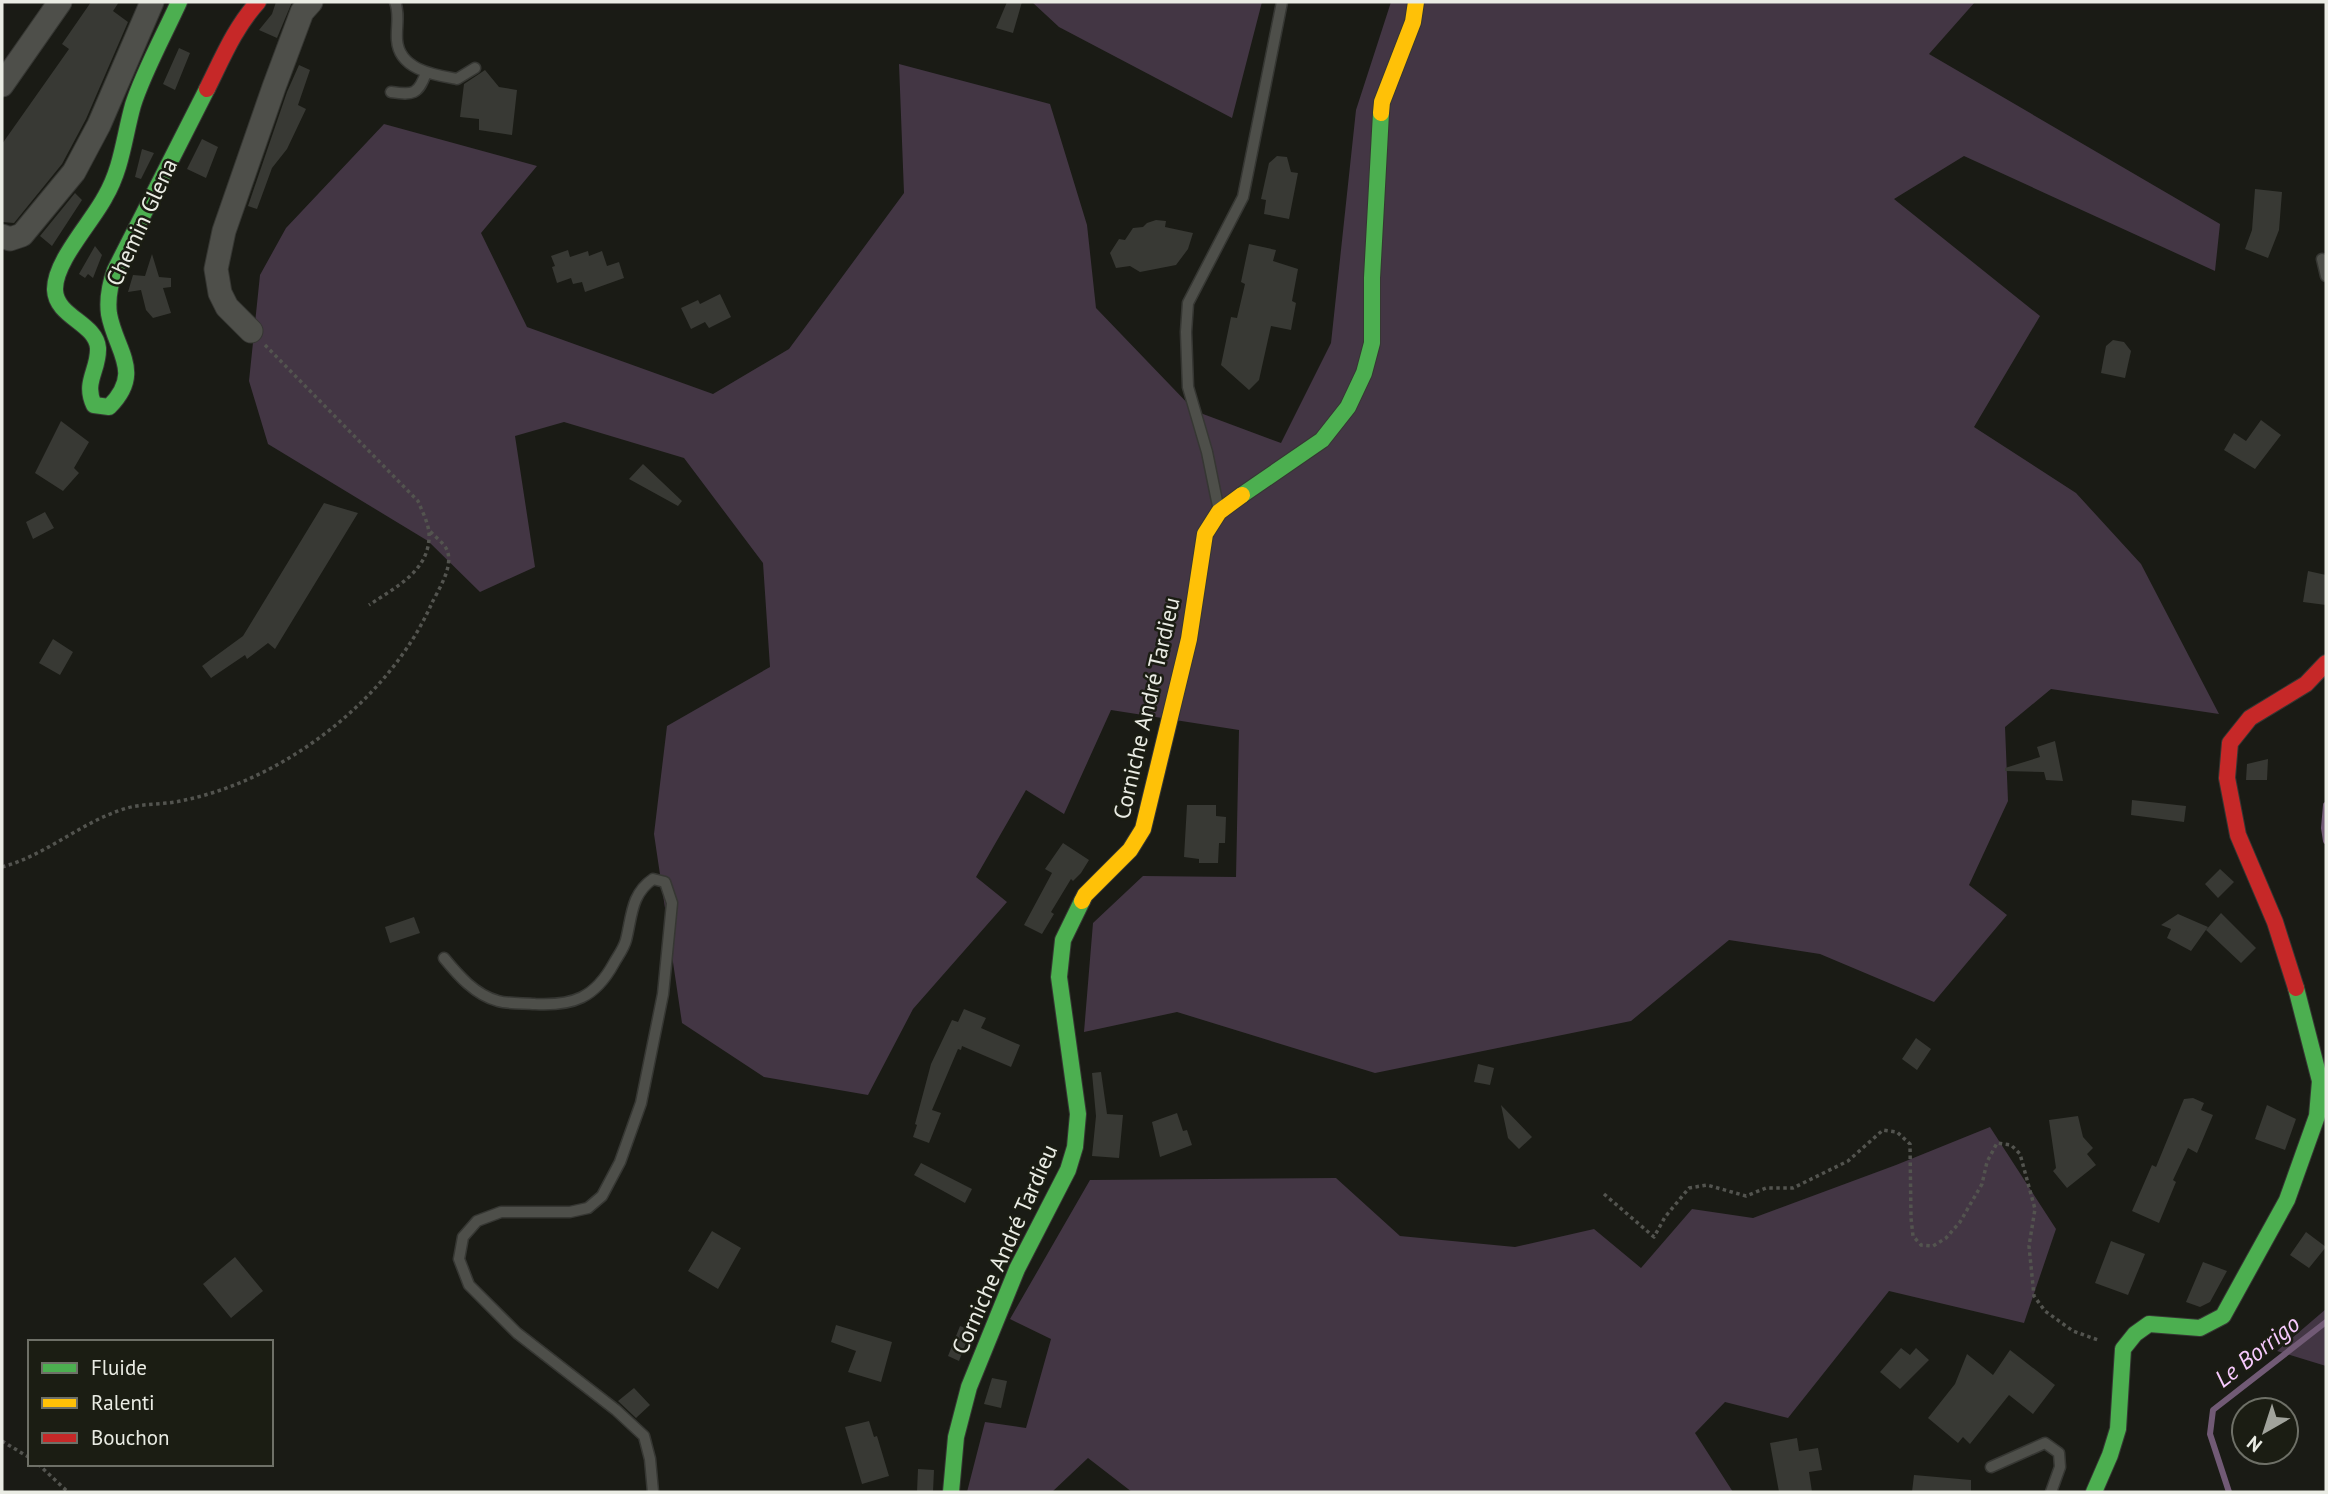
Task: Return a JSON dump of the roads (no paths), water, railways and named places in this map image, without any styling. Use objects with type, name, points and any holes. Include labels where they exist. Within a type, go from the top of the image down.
[{"type":"street","points":[[2,85],[60,2]]},
{"type":"street","points":[[2,236],[10,239],[22,235],[74,172],[99,125],[152,2]]},
{"type":"street","name":"Chemin Glena","points":[[179,2],[134,103],[117,175],[55,278],[55,295],[64,310],[95,337],[98,350],[88,393],[94,405],[109,407],[121,397],[128,379],[123,352],[110,318],[107,293],[115,270],[234,36],[258,2]]},
{"type":"street","points":[[251,331],[227,307],[220,293],[216,269],[224,231],[274,87],[302,12],[311,2]]},
{"type":"street","name":"Corniche André Tardieu","points":[[951,1492],[956,1437],[969,1387],[1017,1269],[1068,1170],[1075,1147],[1077,1103],[1059,977],[1063,940],[1085,895],[1130,850],[1143,829],[1189,639],[1205,534],[1219,512],[1322,440],[1348,407],[1364,373],[1372,343],[1372,278],[1382,102],[1413,22],[1416,2]]},
{"type":"street","points":[[2094,1492],[2118,1429],[2123,1349],[2135,1334],[2149,1324],[2200,1328],[2223,1316],[2287,1200],[2317,1116],[2320,1081],[2294,980],[2275,922],[2238,835],[2227,778],[2230,743],[2250,718],[2306,684],[2326,663]]},
{"type":"lane","points":[[395,2],[398,9],[397,44],[405,58],[426,73],[457,79],[475,68]]},
{"type":"lane","points":[[1219,512],[1207,452],[1188,387],[1188,303],[1242,197],[1282,2]]},
{"type":"lane","points":[[391,92],[411,94],[421,88],[426,73]]},
{"type":"lane","points":[[2322,259],[2326,276]]},
{"type":"lane","points":[[444,958],[462,979],[480,993],[498,1001],[559,1005],[585,997],[605,979],[625,943],[633,905],[643,886],[653,878],[665,882],[672,903],[663,994],[641,1103],[620,1162],[602,1196],[588,1208],[570,1212],[501,1212],[477,1221],[463,1237],[459,1259],[469,1285],[517,1333],[616,1410],[644,1436],[650,1459],[653,1492]]},
{"type":"lane","points":[[1991,1467],[2045,1443],[2059,1452],[2060,1467],[2051,1492]]},
{"type":"waterway","name":"Le Borrigo","points":[[2326,805],[2326,841]]},
{"type":"waterway","name":"Le Borrigo","points":[[2229,1492],[2210,1434],[2213,1410],[2326,1322]]}]
